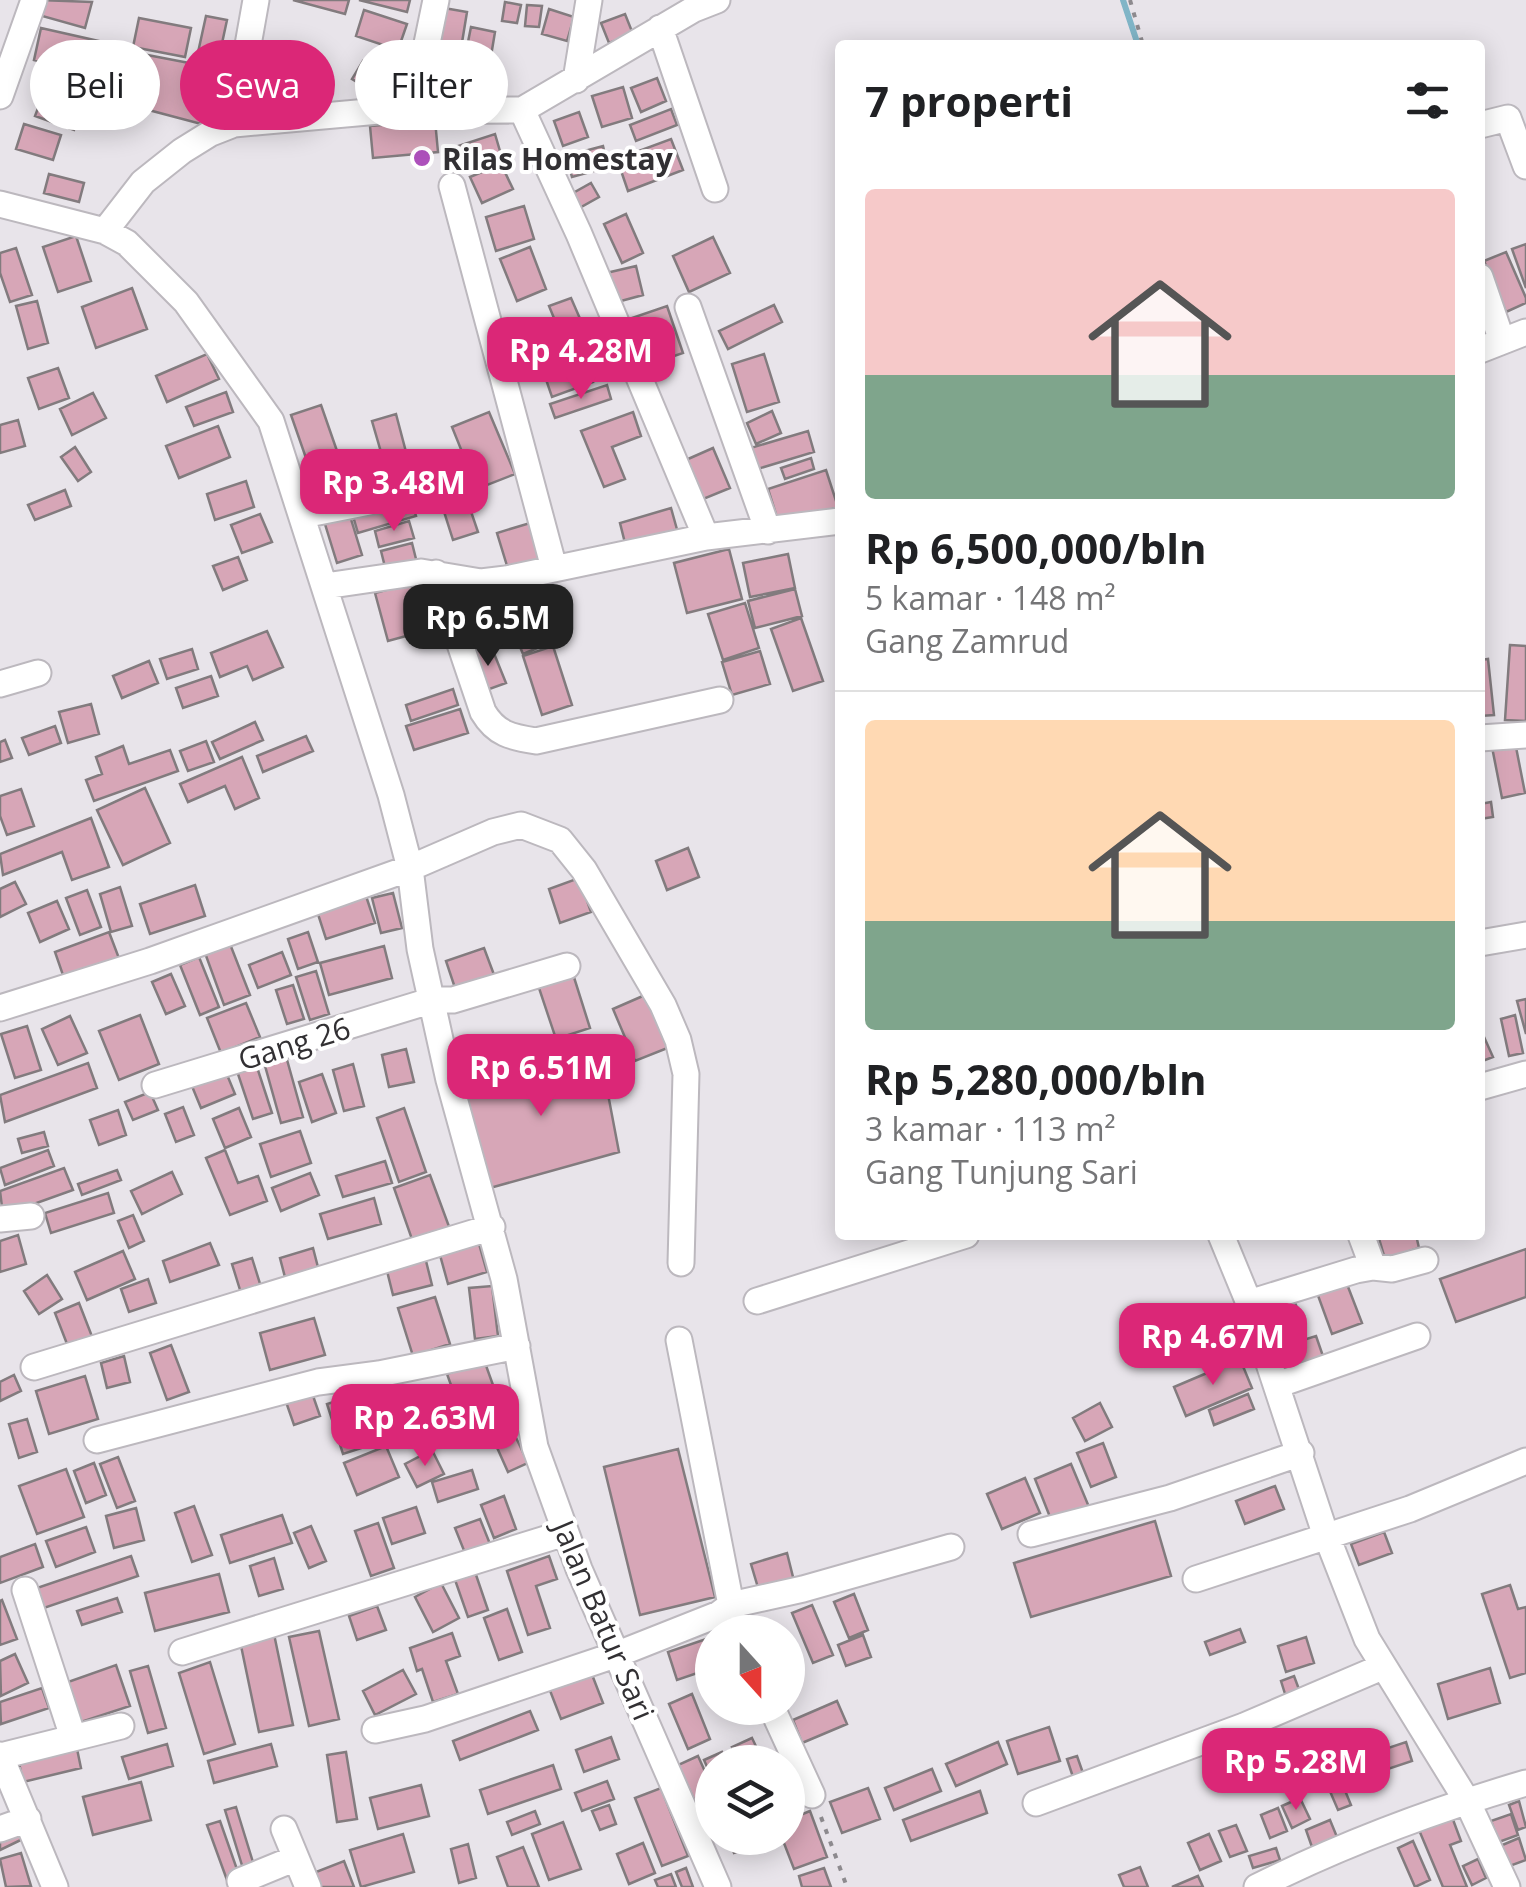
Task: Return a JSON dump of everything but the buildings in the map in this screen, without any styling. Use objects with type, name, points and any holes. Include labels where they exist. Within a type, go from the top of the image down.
[{"type":"street","points":[[0,96],[34,0]]},
{"type":"street","points":[[249,40],[256,0]]},
{"type":"street","points":[[428,40],[436,0]]},
{"type":"street","points":[[576,80],[589,0]]},
{"type":"street","points":[[508,110],[522,110],[701,3]]},
{"type":"street","points":[[660,28],[715,189]]},
{"type":"street","points":[[522,110],[585,247],[706,537]]},
{"type":"street","points":[[1485,124],[1508,118],[1526,166]]},
{"type":"street","points":[[105,231],[143,182],[182,151],[219,130]]},
{"type":"street","points":[[452,186],[554,568]]},
{"type":"street","name":"Jalan Batur Sari","points":[[0,204],[105,231],[127,243],[154,267],[215,338],[271,421],[304,515],[410,868],[420,949],[449,1080],[492,1228],[535,1447],[565,1533],[718,1887]]},
{"type":"street","points":[[1485,291],[1503,341]]},
{"type":"street","points":[[688,306],[768,531]]},
{"type":"street","points":[[304,515],[415,493]]},
{"type":"street","points":[[325,586],[421,572],[481,582],[706,537],[835,522]]},
{"type":"street","points":[[436,573],[483,712],[492,727],[507,736],[536,741],[720,700]]},
{"type":"street","points":[[0,684],[38,673]]},
{"type":"street","points":[[1485,738],[1526,735]]},
{"type":"street","points":[[0,1008],[150,961],[520,825],[560,840],[584,870],[663,1005],[678,1040],[686,1074],[681,1262]]},
{"type":"street","points":[[1485,943],[1526,935]]},
{"type":"street","name":"Gang 26","points":[[155,1084],[432,1000],[453,1000],[567,966]]},
{"type":"street","points":[[1485,1086],[1526,1074]]},
{"type":"street","points":[[0,1219],[30,1216]]},
{"type":"street","points":[[34,1367],[492,1228]]},
{"type":"street","points":[[757,1301],[950,1240]]},
{"type":"street","points":[[1225,1240],[1327,1538],[1367,1640],[1467,1800],[1507,1887]]},
{"type":"street","points":[[1363,1240],[1373,1267]]},
{"type":"street","points":[[1249,1303],[1373,1267],[1392,1269],[1425,1260]]},
{"type":"street","points":[[1277,1385],[1417,1336]]},
{"type":"street","points":[[679,1340],[736,1615]]},
{"type":"street","points":[[97,1440],[318,1382],[517,1346]]},
{"type":"street","points":[[1031,1534],[1152,1504],[1301,1454]]},
{"type":"street","points":[[1196,1579],[1410,1509],[1526,1461]]},
{"type":"street","points":[[182,1652],[565,1533]]},
{"type":"street","points":[[376,1730],[425,1719],[618,1654],[719,1614],[732,1605],[951,1547]]},
{"type":"street","points":[[25,1590],[73,1737]]},
{"type":"street","points":[[1036,1803],[1244,1726],[1382,1667]]},
{"type":"street","points":[[780,1725],[812,1795]]},
{"type":"street","points":[[55,1887],[0,1756],[121,1726]]},
{"type":"street","points":[[1257,1887],[1296,1867],[1467,1800],[1526,1783]]},
{"type":"street","points":[[0,1830],[28,1819]]},
{"type":"street","points":[[284,1829],[308,1887]]},
{"type":"street","points":[[240,1881],[296,1858]]},
{"type":"path","points":[[1130,0],[1142,40]]},
{"type":"path","points":[[812,1795],[847,1887]]},
{"type":"waterway","points":[[1123,0],[1136,40]]},
{"type":"place","name":"Rilas Homestay","points":[[422,158]]}]
